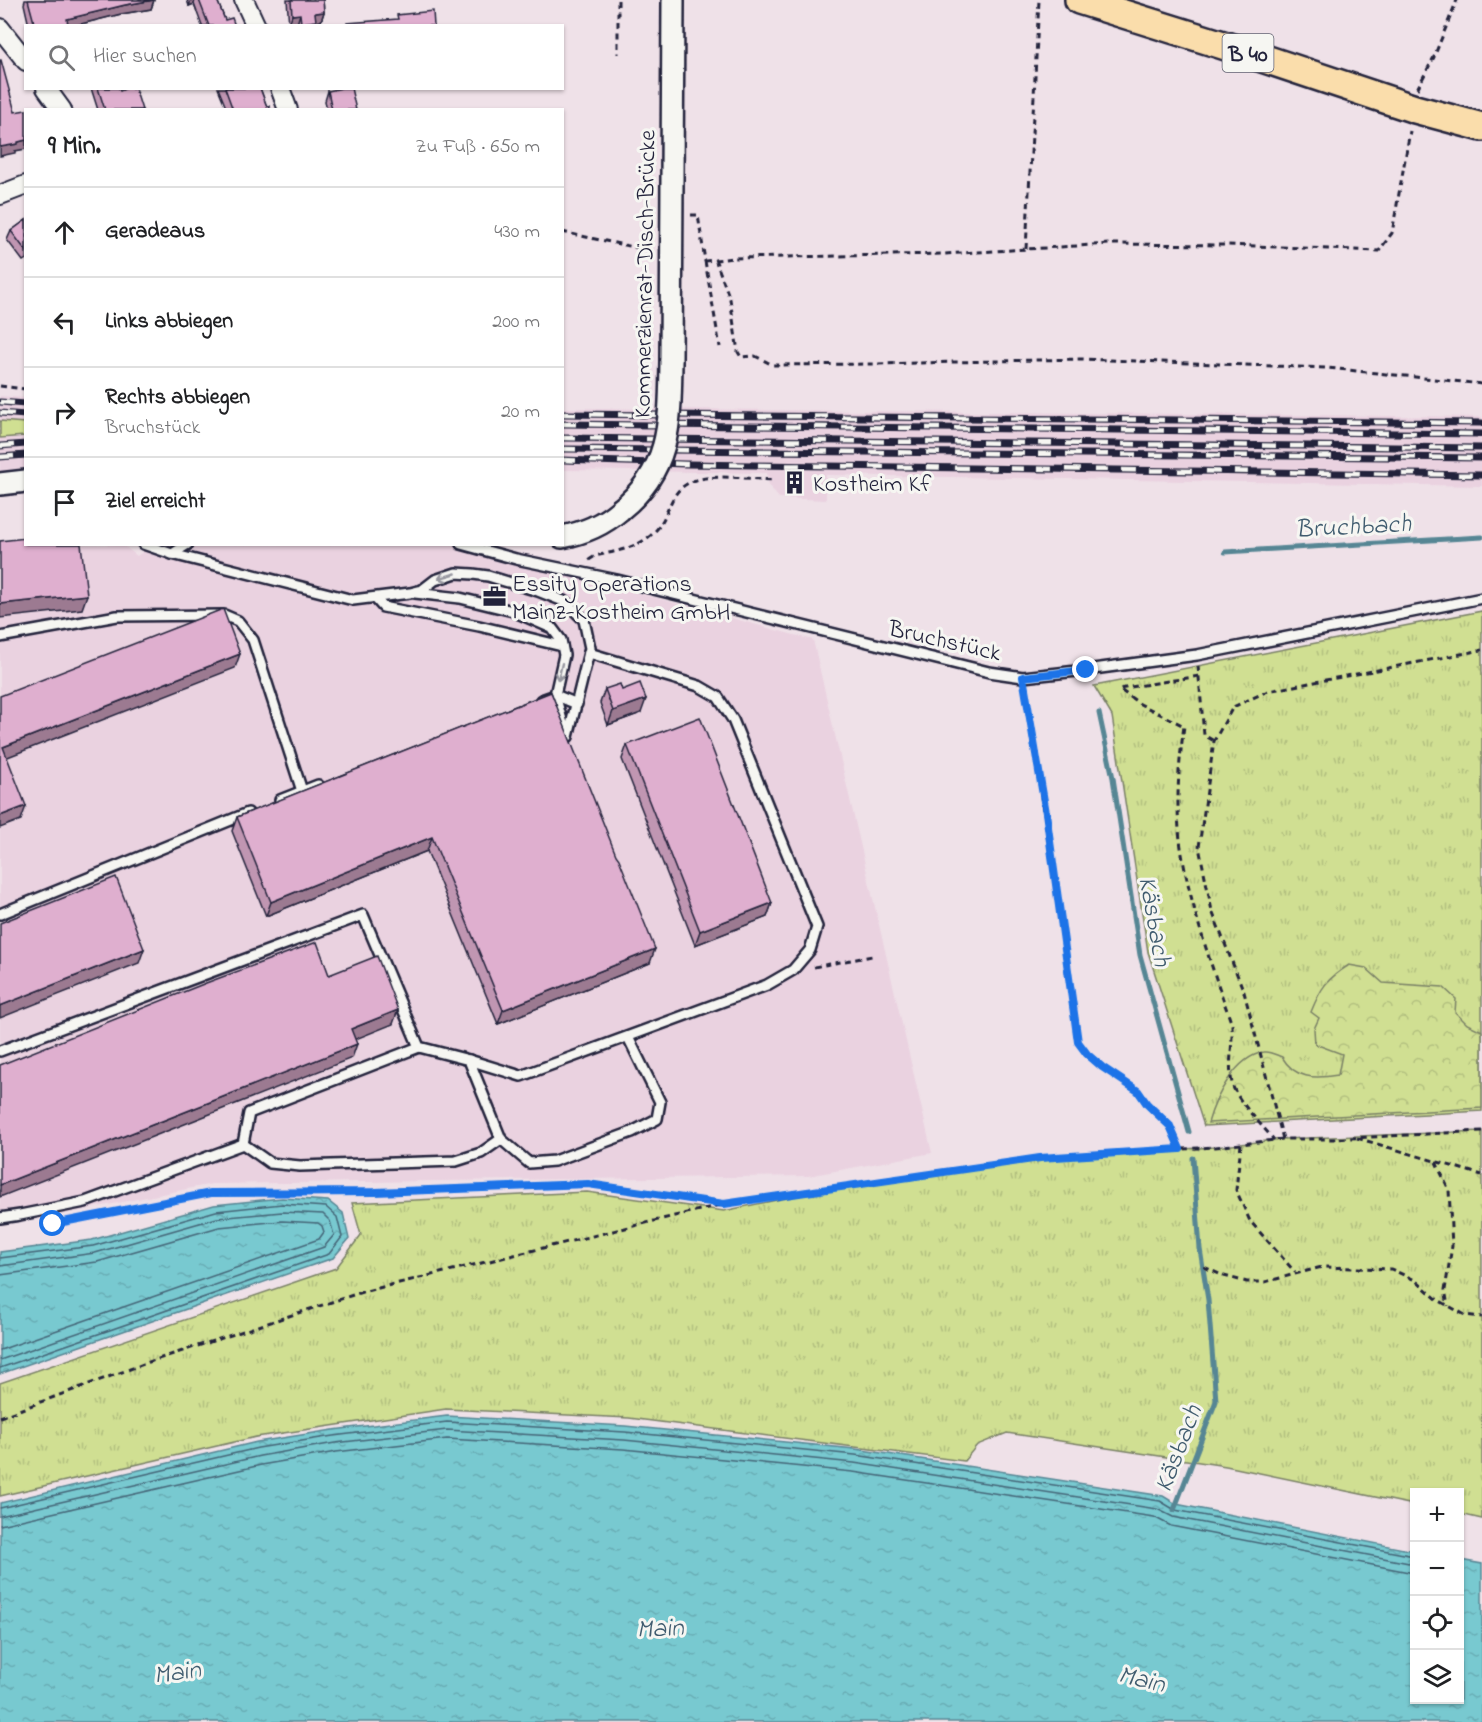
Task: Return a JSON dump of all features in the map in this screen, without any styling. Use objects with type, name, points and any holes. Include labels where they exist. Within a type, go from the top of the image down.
[{"type":"main road","name":"B 40","points":[[1080,0],[1411,107],[1482,127]]},
{"type":"street","points":[[244,0],[255,24]]},
{"type":"street","name":"Kommerzienrat-Disch-Brücke","points":[[564,536],[592,528],[611,517],[643,488],[655,469],[669,428],[673,0]]},
{"type":"street","name":"Kommerzienrat-Disch-Brücke","points":[[673,30],[684,0]]},
{"type":"street","points":[[0,28],[24,58]]},
{"type":"street","points":[[47,90],[61,108]]},
{"type":"street","points":[[281,90],[287,108]]},
{"type":"street","points":[[0,195],[24,186]]},
{"type":"street","points":[[0,484],[24,481]]},
{"type":"lane","points":[[149,546],[172,554],[353,600],[422,590],[435,580],[456,573],[488,576],[566,602],[584,620],[590,648],[568,737]]},
{"type":"lane","points":[[172,554],[185,546]]},
{"type":"lane","points":[[469,546],[571,571]]},
{"type":"lane","name":"Bruchstück","points":[[571,571],[617,580],[989,672],[1023,677],[1197,655],[1482,598]]},
{"type":"lane","points":[[410,593],[460,598],[513,611],[552,628],[561,640],[564,655],[555,694],[572,748]]},
{"type":"lane","points":[[375,598],[383,607],[479,626],[562,646]]},
{"type":"lane","points":[[0,637],[117,616],[224,615],[238,621],[253,640],[302,791]]},
{"type":"lane","points":[[243,1144],[249,1113],[419,1047],[522,1076],[767,985],[793,970],[810,950],[818,927],[733,720],[718,697],[699,686],[589,653]]},
{"type":"lane","points":[[533,703],[555,694],[577,704]]},
{"type":"lane","points":[[270,804],[324,782]]},
{"type":"lane","points":[[0,914],[259,808]]},
{"type":"lane","points":[[0,1051],[363,915],[419,1047]]},
{"type":"lane","points":[[469,1060],[501,1139],[529,1163],[554,1161],[632,1132],[657,1119],[660,1102],[628,1037]]},
{"type":"lane","points":[[243,1144],[270,1163],[300,1166],[456,1161],[481,1153],[501,1139]]},
{"type":"lane","points":[[0,1218],[85,1202],[243,1144]]},
{"type":"path","points":[[618,0],[618,54]]},
{"type":"path","points":[[1026,249],[1039,0]]},
{"type":"path","points":[[705,261],[944,254],[1110,244],[1228,244],[1379,251],[1392,233],[1411,107],[1457,0]]},
{"type":"path","points":[[683,215],[698,215],[720,347]]},
{"type":"path","points":[[564,232],[653,251]]},
{"type":"path","points":[[715,259],[730,299],[738,352],[741,357],[755,356],[773,365],[1081,359],[1328,368],[1482,384]]},
{"type":"path","points":[[0,386],[24,389]]},
{"type":"path","points":[[571,571],[595,556],[638,545],[658,528],[674,496],[683,486],[696,480],[710,478],[774,480]]},
{"type":"path","points":[[1283,1140],[1244,992],[1212,911],[1199,848],[1214,741],[1233,707],[1268,690],[1482,650]]},
{"type":"path","points":[[1197,655],[1204,735],[1214,741]]},
{"type":"path","points":[[1199,675],[1119,689],[1140,704],[1184,726],[1179,762],[1178,808],[1182,854],[1195,910],[1232,1026],[1233,1044],[1230,1063],[1232,1085],[1242,1102],[1274,1140]]},
{"type":"path","points":[[1023,677],[1046,813],[1078,1042],[1087,1054],[1102,1067],[1138,1091],[1147,1104],[1170,1126],[1178,1149]]},
{"type":"path","points":[[793,970],[872,956]]},
{"type":"path","points":[[0,1417],[148,1362],[362,1292],[724,1204],[1040,1158],[1215,1147],[1274,1140],[1482,1131]]},
{"type":"path","points":[[1353,1137],[1482,1175]]},
{"type":"path","points":[[1241,1144],[1236,1190],[1250,1221],[1296,1272]]},
{"type":"path","points":[[1436,1162],[1449,1190],[1452,1246],[1445,1290],[1448,1306]]},
{"type":"path","points":[[42,1225],[211,1193],[375,1192],[588,1184],[724,1204]]},
{"type":"path","points":[[1204,1267],[1224,1276],[1247,1282],[1265,1282],[1322,1267],[1391,1269],[1415,1280],[1438,1300],[1465,1315],[1482,1317]]},
{"type":"shaded area","points":[[0,396],[24,398],[24,423],[0,421]]},
{"type":"shaded area","points":[[564,408],[1482,417],[1482,486],[826,475],[826,500],[779,498],[769,486],[767,473],[564,470]]},
{"type":"shaded area","points":[[24,436],[24,468],[0,471],[0,438]]},
{"type":"shaded area","points":[[24,545],[124,546],[137,556],[150,546],[490,546],[563,562],[638,593],[813,640],[932,1153],[808,1176],[212,1184],[53,1216],[0,1222],[0,548]]},
{"type":"green space","points":[[0,421],[24,423],[24,436],[0,438]]},
{"type":"green space","points":[[1482,611],[1482,1111],[1204,1126],[1148,952],[1112,716],[1094,686]]},
{"type":"green space","points":[[1349,965],[1366,968],[1383,983],[1443,987],[1456,999],[1455,1012],[1467,1024],[1482,1031],[1482,1108],[1208,1123],[1228,1080],[1235,1070],[1254,1055],[1266,1052],[1275,1054],[1282,1057],[1293,1070],[1306,1076],[1338,1075],[1342,1054],[1315,1044],[1314,1029],[1319,1018],[1311,1012],[1326,984]]},
{"type":"green space","points":[[1482,1131],[1482,1519],[1464,1515],[1464,1488],[1410,1488],[1410,1504],[1226,1466],[1007,1433],[977,1445],[964,1461],[629,1418],[446,1409],[256,1437],[0,1496],[0,1383],[336,1268],[361,1235],[352,1203],[587,1192],[724,1211],[818,1191],[1040,1158],[1215,1147],[1283,1139]]},
{"type":"water","points":[[282,1198],[328,1201],[343,1213],[349,1239],[333,1258],[0,1374],[0,1252],[92,1240],[214,1205]]},
{"type":"water","name":"Main","points":[[447,1416],[625,1426],[855,1449],[1163,1496],[1176,1504],[1410,1550],[1410,1704],[1464,1704],[1464,1561],[1482,1564],[1482,1722],[0,1722],[0,1503],[257,1442]]},
{"type":"building","points":[[28,0],[154,0],[67,19],[68,24],[34,24]]},
{"type":"building","points":[[199,0],[217,0],[225,20],[232,18],[234,24],[208,24]]},
{"type":"building","points":[[291,0],[323,0],[324,12],[315,13],[316,21],[301,23],[300,14],[292,15]]},
{"type":"building","points":[[433,11],[434,24],[347,24],[398,19],[397,15]]},
{"type":"building","points":[[1,60],[15,112],[24,110],[24,140],[18,144],[0,147]]},
{"type":"building","points":[[99,90],[136,90],[141,108],[104,108]]},
{"type":"building","points":[[226,90],[261,90],[267,107],[270,108],[232,108]]},
{"type":"building","points":[[351,90],[356,108],[332,108],[328,91]]},
{"type":"building","points":[[24,221],[24,248],[11,231]]},
{"type":"building","points":[[24,538],[24,546],[81,546],[87,595],[0,604],[0,541]]},
{"type":"building","points":[[223,609],[240,654],[3,747],[26,806],[0,816],[0,696]]},
{"type":"building","points":[[640,683],[646,699],[613,711],[605,689],[620,684],[622,690]]},
{"type":"building","points":[[551,692],[655,949],[503,1010],[432,837],[271,902],[237,817]]},
{"type":"building","points":[[700,717],[772,903],[700,931],[627,745]]},
{"type":"building","points":[[116,877],[144,949],[0,1006],[0,923]]},
{"type":"building","points":[[317,942],[329,975],[377,956],[398,1010],[351,1029],[357,1044],[0,1185],[0,1065],[206,983]]},
{"type":"waterway","name":"Bruchbach","points":[[1225,552],[1482,537]]},
{"type":"waterway","name":"Käsbach","points":[[1099,713],[1113,778],[1140,955],[1189,1132]]},
{"type":"waterway","name":"Käsbach","points":[[1174,1510],[1216,1401],[1193,1158]]},
{"type":"railway","points":[[0,402],[24,404]]},
{"type":"railway","points":[[0,413],[24,415]]},
{"type":"railway","points":[[564,414],[1482,423]]},
{"type":"railway","points":[[564,424],[1482,434]]},
{"type":"railway","points":[[564,438],[1482,448]]},
{"type":"railway","points":[[0,446],[24,444]]},
{"type":"railway","points":[[564,449],[1482,458]]},
{"type":"railway","points":[[0,457],[24,455]]},
{"type":"railway","points":[[564,460],[686,464],[1482,475]]},
{"type":"place","name":"Kostheim Kf","points":[[795,483]]},
{"type":"place","name":"Essity Operations Mainz-Kostheim GmbH","points":[[494,597]]},
{"type":"route","points":[[53,1224],[211,1193],[375,1192],[588,1184],[724,1204],[1040,1158],[1180,1149],[1170,1126],[1147,1104],[1138,1091],[1102,1067],[1087,1054],[1078,1042],[1046,813],[1023,677],[1086,670]]}]
